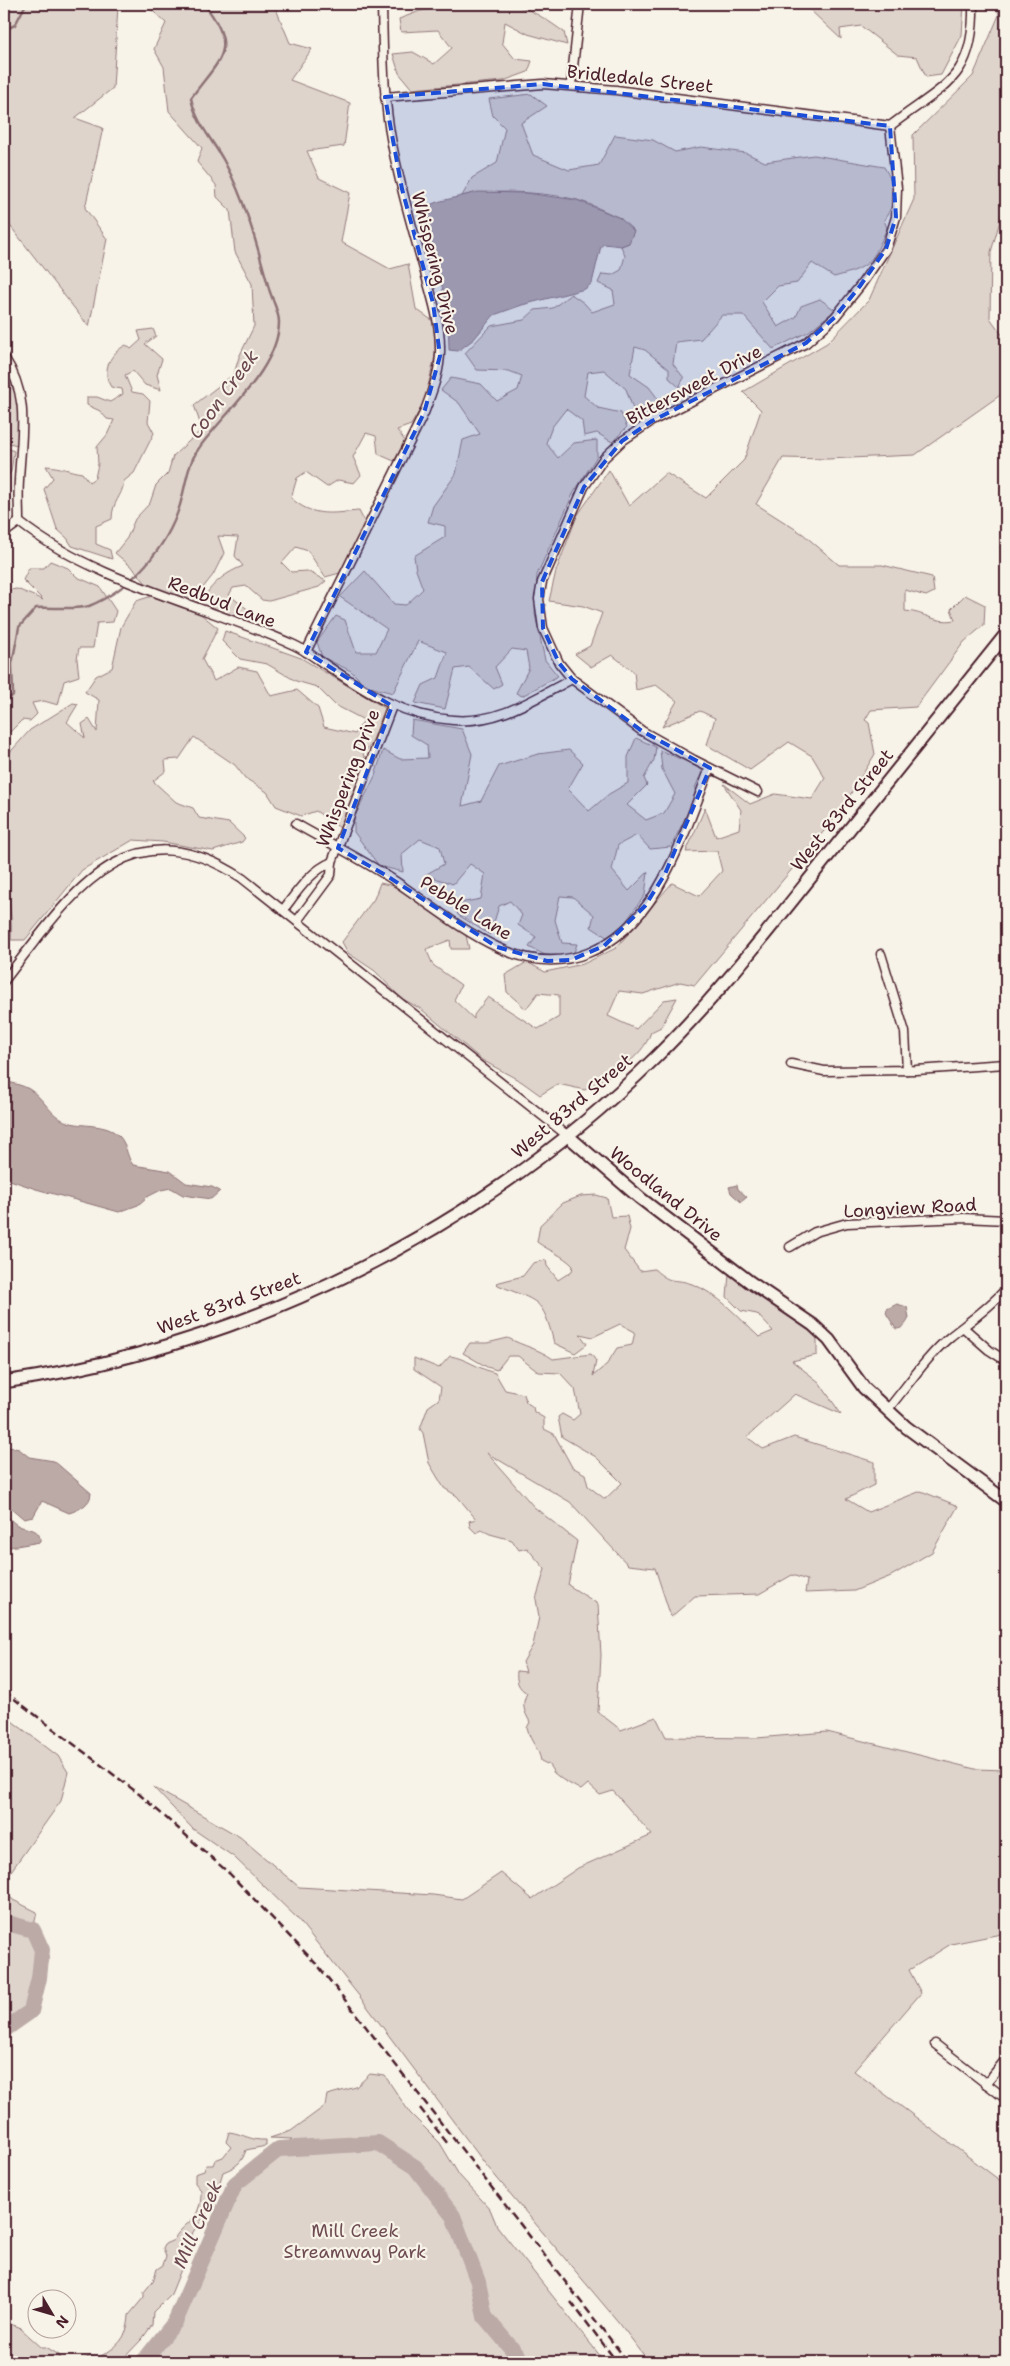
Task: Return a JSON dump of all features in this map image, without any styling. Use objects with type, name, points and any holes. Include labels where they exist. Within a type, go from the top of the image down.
[{"type":"main road","name":"West 83rd Street","points":[[4,1382],[79,1368],[134,1355],[239,1322],[288,1302],[358,1270],[447,1220],[528,1166],[568,1136],[648,1065],[716,992],[1006,634]]},
{"type":"main road","name":"Woodland Drive","points":[[568,1136],[640,1198],[750,1282],[813,1326],[829,1340],[864,1388],[906,1426],[1006,1500]]},
{"type":"street","name":"Whispering Drive","points":[[306,652],[424,413],[438,369],[439,330],[402,189],[389,131],[382,4]]},
{"type":"street","points":[[571,86],[580,4]]},
{"type":"street","points":[[890,126],[941,90],[953,79],[964,64],[971,43],[973,4]]},
{"type":"street","name":"Bridledale Street","points":[[386,97],[518,85],[571,86],[890,126]]},
{"type":"street","name":"Bittersweet Drive","points":[[758,792],[710,768],[630,723],[572,679],[559,663],[547,638],[540,614],[539,599],[546,568],[584,487],[604,458],[637,430],[806,342],[836,317],[875,265],[892,233],[898,202],[890,126]]},
{"type":"street","points":[[4,357],[18,384],[23,409],[18,481],[19,522],[4,533]]},
{"type":"street","name":"Redbud Lane","points":[[19,522],[57,548],[124,579],[306,652],[392,706],[440,719],[469,721],[507,713],[572,679]]},
{"type":"street","name":"Whispering Drive","points":[[297,921],[331,875],[332,862],[392,706]]},
{"type":"street","name":"Pebble Lane","points":[[296,824],[387,876],[497,948],[517,955],[548,961],[571,960],[587,955],[612,941],[645,906],[665,874],[710,768]]},
{"type":"street","name":"Woodland Drive","points":[[4,980],[62,907],[84,884],[112,863],[135,854],[171,851],[206,858],[242,878],[568,1136]]},
{"type":"street","name":"Whispering Drive","points":[[283,910],[321,866],[332,862]]},
{"type":"street","points":[[881,954],[905,1032],[907,1070]]},
{"type":"street","points":[[791,1064],[824,1071],[907,1070],[1006,1064]]},
{"type":"street","name":"Longview Road","points":[[790,1247],[815,1232],[847,1223],[964,1218],[1006,1220]]},
{"type":"street","points":[[888,1409],[928,1359],[950,1337],[987,1309],[1006,1289]]},
{"type":"street","points":[[964,1328],[988,1350],[1006,1361]]},
{"type":"street","points":[[935,2044],[1006,2099]]},
{"type":"street","points":[[986,2084],[1006,2059]]},
{"type":"highlighted area","points":[[543,84],[890,126],[896,217],[886,249],[860,286],[835,317],[806,343],[652,421],[622,441],[584,487],[542,582],[543,628],[559,663],[572,679],[642,731],[710,768],[665,874],[645,906],[604,946],[571,960],[547,961],[497,947],[387,876],[338,848],[392,706],[306,652],[424,413],[440,356],[433,303],[402,189],[385,97]]},
{"type":"green space","points":[[498,3],[517,6],[529,10],[564,32],[567,45],[528,34],[505,22],[502,43],[515,59],[532,61],[528,72],[503,81],[412,89],[399,73],[393,54],[413,52],[434,64],[452,48],[438,30],[401,32],[399,19],[420,11],[439,8],[439,4]]},
{"type":"green space","points":[[4,4],[117,4],[118,6],[113,88],[75,118],[103,128],[85,208],[107,239],[89,327],[4,218]]},
{"type":"green space","points":[[145,4],[274,4],[290,43],[312,49],[290,80],[350,103],[344,146],[307,151],[319,178],[350,193],[341,242],[390,269],[408,264],[416,309],[433,321],[436,352],[424,403],[411,425],[397,430],[405,441],[394,461],[378,454],[376,436],[366,433],[353,457],[361,475],[354,483],[338,480],[327,487],[306,472],[297,478],[291,498],[299,504],[307,509],[323,513],[359,511],[365,523],[340,573],[325,577],[308,551],[296,547],[282,563],[291,572],[307,571],[326,581],[319,587],[269,601],[262,600],[246,586],[233,588],[229,595],[250,611],[247,620],[229,617],[204,598],[220,579],[231,571],[243,566],[235,556],[238,537],[218,536],[224,553],[213,575],[198,594],[200,602],[193,604],[148,586],[134,569],[115,553],[127,538],[135,519],[150,503],[156,485],[168,473],[173,456],[202,429],[194,405],[234,374],[239,357],[254,326],[252,284],[235,252],[230,210],[217,197],[216,185],[197,162],[202,148],[169,111],[164,67],[154,49],[166,23]]},
{"type":"green space","points":[[810,4],[964,4],[962,35],[941,75],[926,77],[917,57],[898,55],[861,26],[840,29],[841,39],[808,8]]},
{"type":"green space","points":[[996,4],[1006,4],[1006,200],[991,252],[990,318],[1006,340],[1006,391],[915,455],[828,459],[783,458],[756,504],[803,534],[839,565],[882,565],[932,577],[934,592],[926,596],[905,590],[905,611],[919,613],[935,619],[955,620],[951,609],[965,595],[985,605],[984,625],[964,642],[916,707],[871,710],[865,720],[869,723],[875,754],[839,813],[695,985],[680,982],[643,994],[619,991],[608,1016],[636,1029],[664,1000],[677,998],[661,1027],[651,1032],[647,1042],[633,1059],[585,1090],[558,1084],[540,1095],[522,1082],[482,1060],[421,1009],[401,998],[375,971],[348,953],[342,942],[374,899],[380,883],[399,887],[466,935],[469,949],[451,949],[450,940],[426,949],[433,965],[461,985],[454,1000],[474,1019],[474,1015],[488,997],[538,1029],[559,1017],[559,995],[538,993],[526,1009],[507,992],[505,975],[527,962],[545,972],[583,964],[616,948],[672,883],[699,896],[722,871],[717,851],[686,852],[705,808],[716,837],[739,829],[741,810],[724,784],[750,804],[775,794],[812,799],[825,778],[812,756],[789,742],[750,770],[707,745],[715,718],[700,711],[662,727],[677,701],[656,685],[636,690],[634,672],[612,655],[591,667],[575,654],[590,646],[602,613],[583,606],[549,601],[556,571],[577,516],[609,470],[629,506],[666,473],[706,498],[744,460],[761,410],[743,392],[827,343],[869,300],[914,199],[913,135],[973,76],[999,15]]},
{"type":"green space","points":[[531,94],[547,106],[521,123],[533,155],[569,170],[599,165],[615,135],[653,140],[675,152],[701,147],[746,153],[765,162],[814,155],[884,167],[891,181],[894,193],[892,206],[884,220],[887,228],[874,256],[869,262],[856,270],[834,277],[812,263],[797,283],[778,286],[762,302],[778,327],[796,317],[801,306],[820,299],[835,310],[808,332],[773,349],[743,315],[722,315],[701,339],[676,342],[673,364],[684,378],[679,387],[669,378],[669,369],[645,350],[635,347],[630,374],[649,387],[661,403],[647,413],[635,415],[626,389],[604,370],[588,372],[584,396],[598,408],[621,413],[627,427],[612,442],[597,433],[584,436],[582,421],[566,409],[552,427],[546,443],[558,458],[574,443],[597,440],[597,456],[573,494],[537,575],[535,614],[545,660],[558,676],[522,696],[516,693],[529,668],[526,651],[512,649],[495,667],[502,684],[494,689],[469,667],[455,669],[445,709],[415,703],[423,685],[438,678],[447,652],[418,641],[393,693],[366,686],[351,671],[322,657],[317,642],[336,616],[345,620],[356,652],[376,652],[387,629],[340,597],[365,571],[394,604],[406,605],[423,589],[416,570],[414,556],[445,537],[445,526],[428,522],[433,506],[456,474],[463,440],[480,434],[459,403],[441,390],[451,378],[481,384],[497,401],[518,390],[522,376],[509,371],[477,370],[465,353],[491,326],[524,320],[535,310],[553,308],[571,294],[584,303],[592,312],[615,304],[613,290],[598,283],[602,274],[612,275],[621,270],[625,256],[621,246],[629,243],[620,218],[583,202],[551,195],[504,192],[462,196],[472,178],[497,163],[505,128],[493,116],[489,99]]},
{"type":"green space","points":[[153,329],[156,336],[145,344],[162,359],[157,375],[161,390],[145,385],[133,371],[125,375],[132,392],[143,394],[150,401],[148,422],[154,433],[134,473],[124,481],[112,513],[112,519],[96,526],[96,544],[110,550],[112,559],[72,546],[67,538],[57,529],[44,489],[53,478],[46,466],[82,473],[89,482],[95,478],[98,464],[97,447],[107,435],[114,420],[107,419],[100,411],[87,405],[87,397],[97,397],[110,402],[123,394],[122,389],[111,387],[108,381],[107,369],[109,363],[120,348],[126,345],[131,349],[141,340],[138,331]]},
{"type":"green space","points":[[4,364],[16,395],[18,445],[4,442]]},
{"type":"green space","points":[[4,447],[14,451],[11,472],[4,479]]},
{"type":"green space","points":[[4,498],[10,505],[7,523],[4,526]]},
{"type":"green space","points":[[50,561],[68,568],[77,577],[100,587],[116,611],[113,622],[97,623],[93,648],[79,648],[77,659],[79,676],[64,681],[58,705],[44,701],[32,703],[37,714],[30,721],[22,720],[8,734],[7,743],[4,747],[4,586],[9,590],[17,589],[43,600],[23,580],[29,568],[44,568]]},
{"type":"green space","points":[[152,596],[202,615],[218,628],[202,659],[214,681],[238,667],[257,671],[271,696],[297,690],[318,708],[324,727],[355,734],[364,720],[335,705],[317,687],[296,681],[267,664],[240,659],[222,641],[225,631],[301,658],[385,708],[371,745],[363,754],[367,762],[351,796],[342,802],[347,817],[340,828],[316,811],[301,816],[276,806],[267,792],[245,778],[235,765],[194,737],[179,759],[165,760],[166,771],[153,781],[176,802],[193,808],[199,818],[229,823],[245,838],[242,842],[213,851],[163,842],[133,840],[82,870],[25,940],[11,940],[8,879],[4,877],[4,759],[30,730],[73,703],[78,704],[67,722],[85,738],[82,724],[89,719],[97,732],[99,700],[85,692],[96,676],[112,668],[121,627],[136,601]]},
{"type":"green space","points":[[412,720],[462,729],[472,754],[462,806],[481,801],[499,766],[538,754],[569,750],[583,763],[568,789],[589,811],[609,794],[628,783],[628,757],[636,738],[656,747],[654,760],[644,778],[647,785],[627,805],[646,820],[664,813],[675,794],[662,769],[660,750],[703,769],[695,788],[695,798],[671,847],[650,849],[637,835],[618,845],[612,870],[629,891],[648,872],[645,895],[624,924],[608,938],[591,927],[594,915],[573,897],[560,896],[555,920],[562,943],[577,944],[573,955],[545,955],[529,947],[536,937],[518,925],[522,915],[510,901],[499,906],[490,935],[458,915],[454,904],[481,899],[485,874],[470,864],[453,884],[425,875],[444,864],[440,847],[420,839],[402,854],[403,872],[379,866],[354,832],[354,818],[375,776],[383,750],[400,759],[428,758],[427,745],[411,735]]},
{"type":"green space","points":[[596,1195],[607,1198],[611,1217],[627,1216],[630,1229],[624,1250],[640,1271],[654,1269],[665,1278],[702,1288],[720,1300],[759,1337],[773,1331],[757,1314],[741,1311],[727,1297],[729,1274],[784,1308],[817,1336],[817,1355],[792,1361],[819,1382],[841,1414],[795,1394],[747,1437],[763,1449],[794,1437],[874,1462],[874,1485],[846,1499],[868,1512],[921,1491],[958,1506],[932,1552],[891,1576],[854,1591],[805,1593],[807,1580],[792,1575],[759,1594],[695,1596],[671,1617],[655,1568],[628,1565],[570,1502],[487,1453],[534,1507],[577,1541],[568,1585],[598,1604],[601,1655],[598,1712],[621,1730],[656,1717],[666,1737],[757,1738],[827,1732],[975,1769],[1006,1770],[1006,1915],[1001,1934],[951,1944],[909,1970],[921,1993],[854,2071],[1006,2185],[1006,2362],[649,2362],[620,2324],[486,2165],[360,1997],[297,1918],[234,1857],[193,1829],[153,1787],[240,1837],[299,1887],[433,1895],[462,1899],[501,1873],[532,1899],[578,1868],[652,1835],[613,1791],[600,1795],[588,1784],[581,1790],[563,1780],[554,1773],[549,1765],[541,1761],[527,1728],[530,1722],[524,1705],[527,1693],[517,1681],[517,1671],[526,1672],[523,1662],[533,1645],[539,1617],[536,1599],[545,1569],[527,1548],[519,1550],[512,1540],[482,1530],[476,1533],[470,1527],[469,1521],[476,1519],[457,1496],[444,1488],[429,1463],[423,1433],[420,1429],[428,1407],[439,1399],[441,1387],[414,1369],[414,1358],[439,1368],[450,1356],[495,1373],[505,1390],[524,1394],[526,1402],[533,1407],[534,1412],[544,1418],[544,1429],[554,1434],[572,1467],[585,1474],[588,1486],[605,1499],[622,1483],[596,1457],[562,1437],[558,1417],[562,1414],[573,1420],[580,1414],[575,1389],[560,1373],[538,1372],[518,1356],[508,1356],[497,1370],[487,1367],[463,1353],[470,1343],[487,1343],[508,1338],[553,1359],[591,1354],[596,1361],[593,1376],[607,1364],[617,1348],[632,1345],[635,1332],[620,1324],[593,1337],[580,1334],[587,1344],[575,1353],[554,1343],[546,1317],[537,1303],[496,1283],[523,1276],[533,1263],[546,1260],[547,1266],[558,1280],[572,1271],[573,1266],[569,1262],[537,1242],[540,1225],[563,1203],[581,1196]]},
{"type":"green space","points":[[4,1715],[58,1756],[68,1772],[61,1801],[4,1881]]},
{"type":"green space","points":[[4,1890],[13,1900],[37,1912],[33,1930],[42,1950],[39,1978],[31,2011],[4,2030]]},
{"type":"green space","name":"Mill Creek Streamway Park","points":[[370,2074],[385,2076],[410,2113],[440,2143],[459,2175],[490,2209],[497,2226],[605,2362],[143,2362],[175,2322],[235,2184],[292,2139],[270,2138],[291,2131],[325,2106],[327,2095],[356,2087]]},
{"type":"green space","points":[[229,2132],[266,2140],[266,2146],[246,2150],[238,2164],[223,2172],[213,2204],[193,2232],[171,2294],[153,2312],[152,2325],[142,2339],[120,2362],[65,2362],[84,2360],[90,2356],[97,2358],[116,2346],[124,2336],[129,2315],[144,2297],[144,2292],[153,2281],[157,2269],[163,2265],[166,2256],[163,2248],[165,2244],[174,2240],[176,2235],[197,2212],[201,2201],[201,2190],[195,2183],[195,2174],[204,2171],[206,2165],[213,2165],[215,2160],[223,2157],[231,2147],[226,2142]]},
{"type":"green space","points":[[4,2322],[19,2327],[28,2335],[28,2338],[31,2338],[41,2347],[46,2347],[59,2355],[62,2362],[7,2362],[4,2359]]},
{"type":"shaded area","points":[[478,192],[526,193],[577,200],[620,218],[634,231],[629,243],[621,246],[604,244],[601,246],[592,283],[585,289],[522,305],[494,315],[474,339],[458,351],[449,350],[448,312],[425,213],[427,206],[437,202]]},
{"type":"shaded area","points":[[4,1081],[29,1089],[56,1116],[67,1122],[101,1127],[113,1131],[121,1138],[133,1165],[170,1171],[186,1183],[212,1187],[220,1191],[211,1199],[183,1195],[171,1188],[161,1190],[147,1197],[138,1205],[119,1212],[4,1178]]},
{"type":"shaded area","points":[[737,1185],[738,1189],[747,1197],[741,1202],[731,1193],[729,1187]]},
{"type":"shaded area","points":[[897,1304],[907,1307],[909,1318],[904,1326],[896,1329],[886,1313],[887,1309]]},
{"type":"shaded area","points":[[4,1446],[19,1449],[29,1457],[54,1461],[91,1493],[89,1500],[80,1508],[69,1513],[42,1501],[33,1517],[24,1519],[4,1502]]},
{"type":"shaded area","points":[[4,1511],[17,1525],[34,1530],[39,1534],[40,1542],[4,1548]]},
{"type":"waterway","name":"Coon Creek","points":[[4,30],[15,25],[26,4]]},
{"type":"waterway","name":"Coon Creek","points":[[4,703],[13,695],[12,664],[19,627],[36,608],[84,607],[104,599],[133,578],[145,565],[157,551],[174,521],[189,468],[199,448],[260,373],[277,339],[278,314],[245,208],[232,176],[205,131],[193,107],[191,98],[217,63],[222,53],[221,32],[204,4]]},
{"type":"waterway","name":"Mill Creek","points":[[4,1922],[33,1930],[42,1950],[39,1978],[31,2011],[4,2030]]},
{"type":"waterway","name":"Mill Creek","points":[[143,2362],[175,2322],[235,2184],[279,2149],[378,2143],[415,2167],[453,2216],[478,2282],[485,2317],[523,2362]]},
{"type":"railway","points":[[4,1691],[139,1794],[230,1874],[320,1968],[628,2362]]},
{"type":"railway","points":[[420,2108],[448,2144]]},
{"type":"railway","points":[[571,2302],[617,2362]]}]
